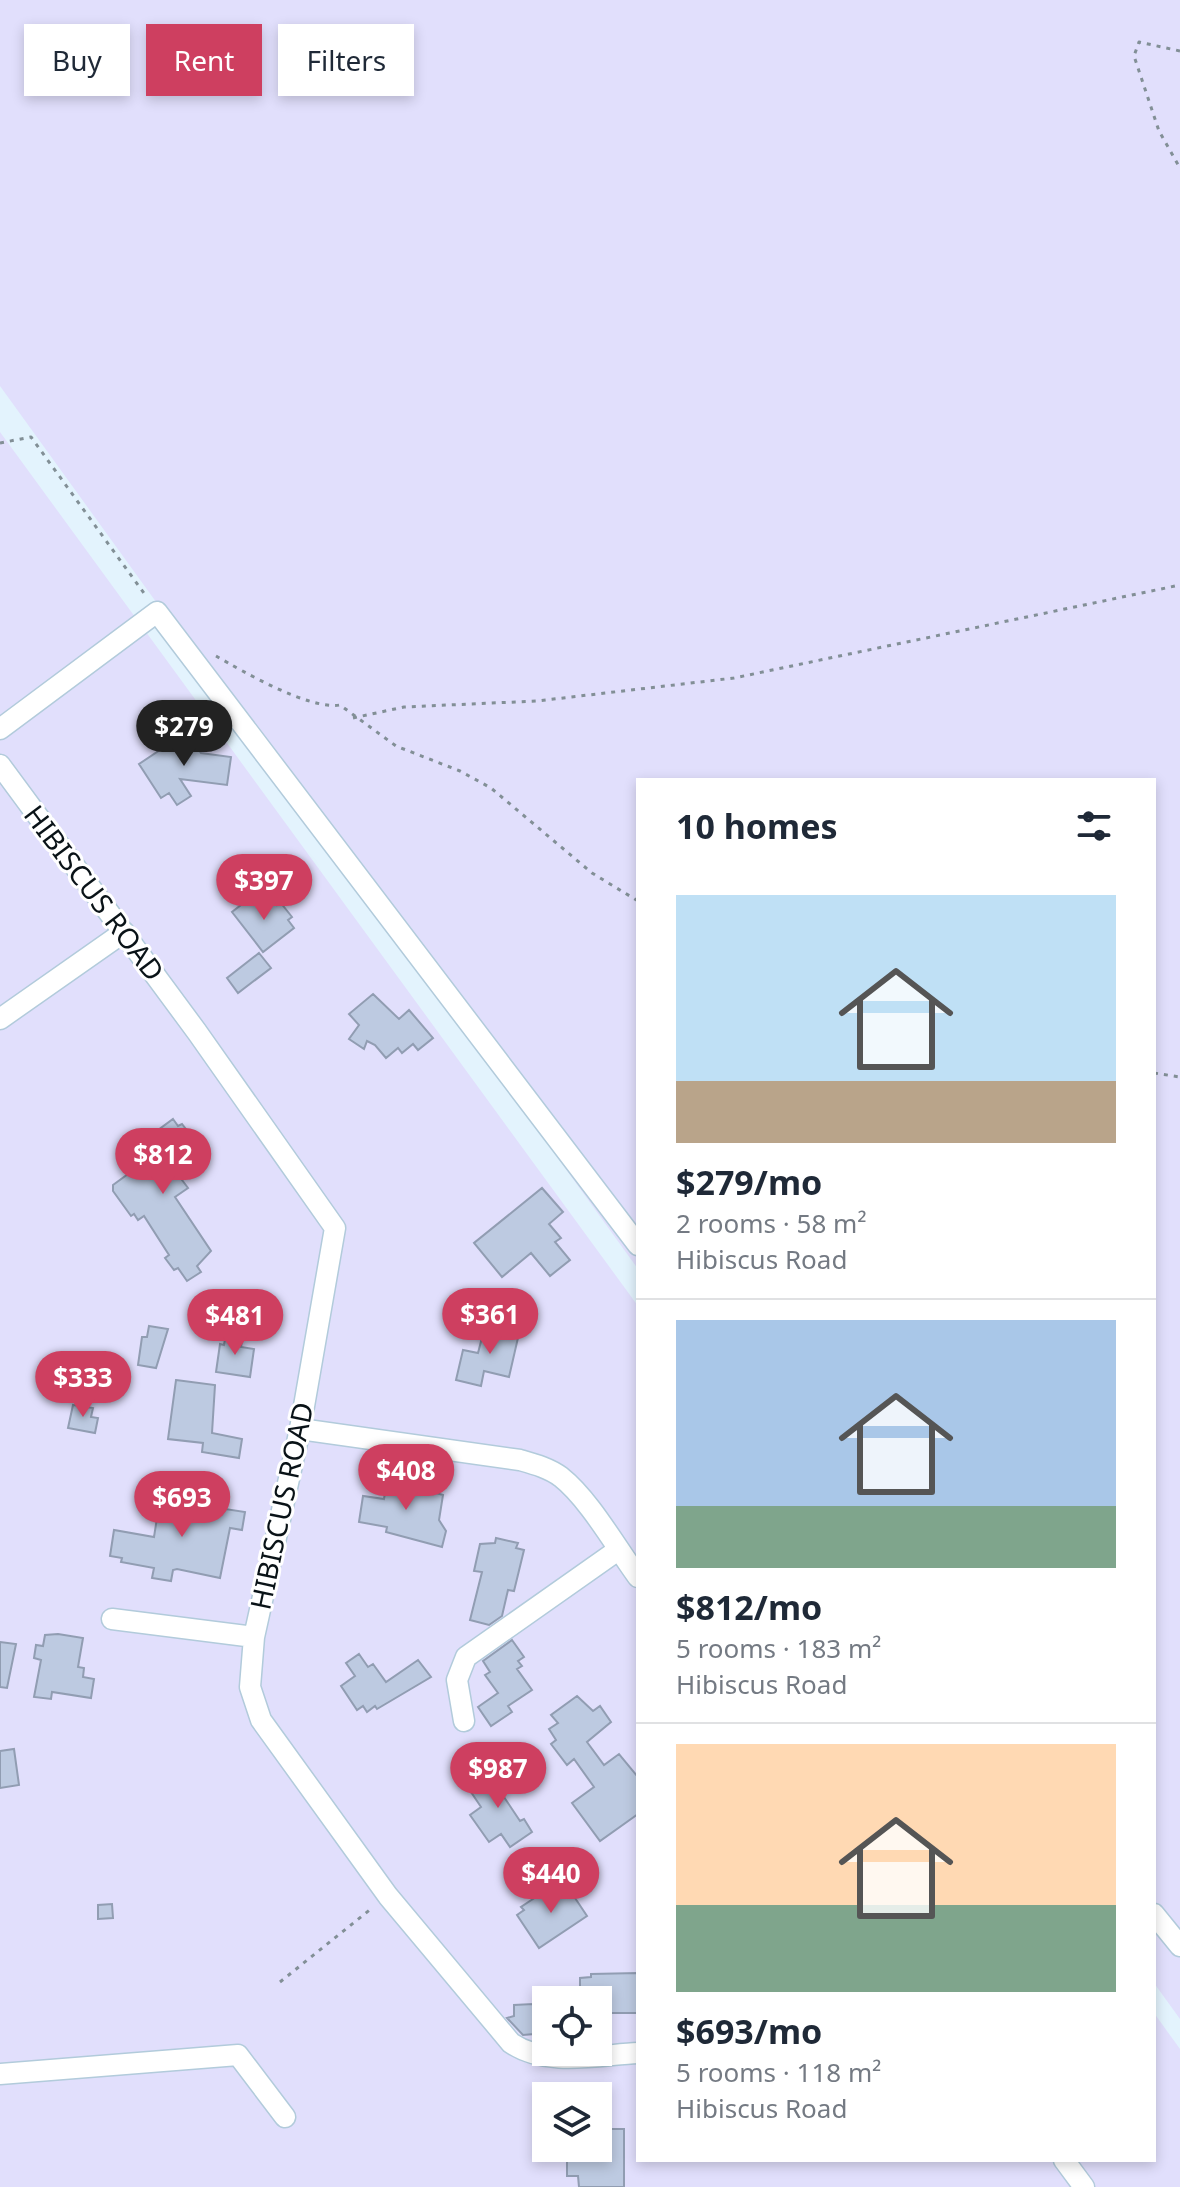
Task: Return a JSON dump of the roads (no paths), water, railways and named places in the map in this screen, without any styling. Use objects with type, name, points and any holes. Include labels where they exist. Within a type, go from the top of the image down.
[{"type":"street","points":[[0,729],[157,612],[636,1242]]},
{"type":"street","name":"HIBISCUS ROAD","points":[[0,765],[124,932],[335,1228],[300,1429],[254,1637],[250,1687],[261,1720],[388,1896],[490,2020],[525,2053],[542,2057],[636,2053]]},
{"type":"street","points":[[0,1019],[124,932]]},
{"type":"street","points":[[300,1429],[520,1460],[544,1468],[561,1476],[575,1492],[636,1574]]},
{"type":"street","points":[[464,1721],[457,1680],[466,1657],[618,1550]]},
{"type":"street","points":[[112,1619],[254,1637]]},
{"type":"street","points":[[1156,1916],[1180,1946]]},
{"type":"street","points":[[0,2074],[238,2055],[285,2117]]},
{"type":"street","points":[[1065,2162],[1084,2187]]}]
